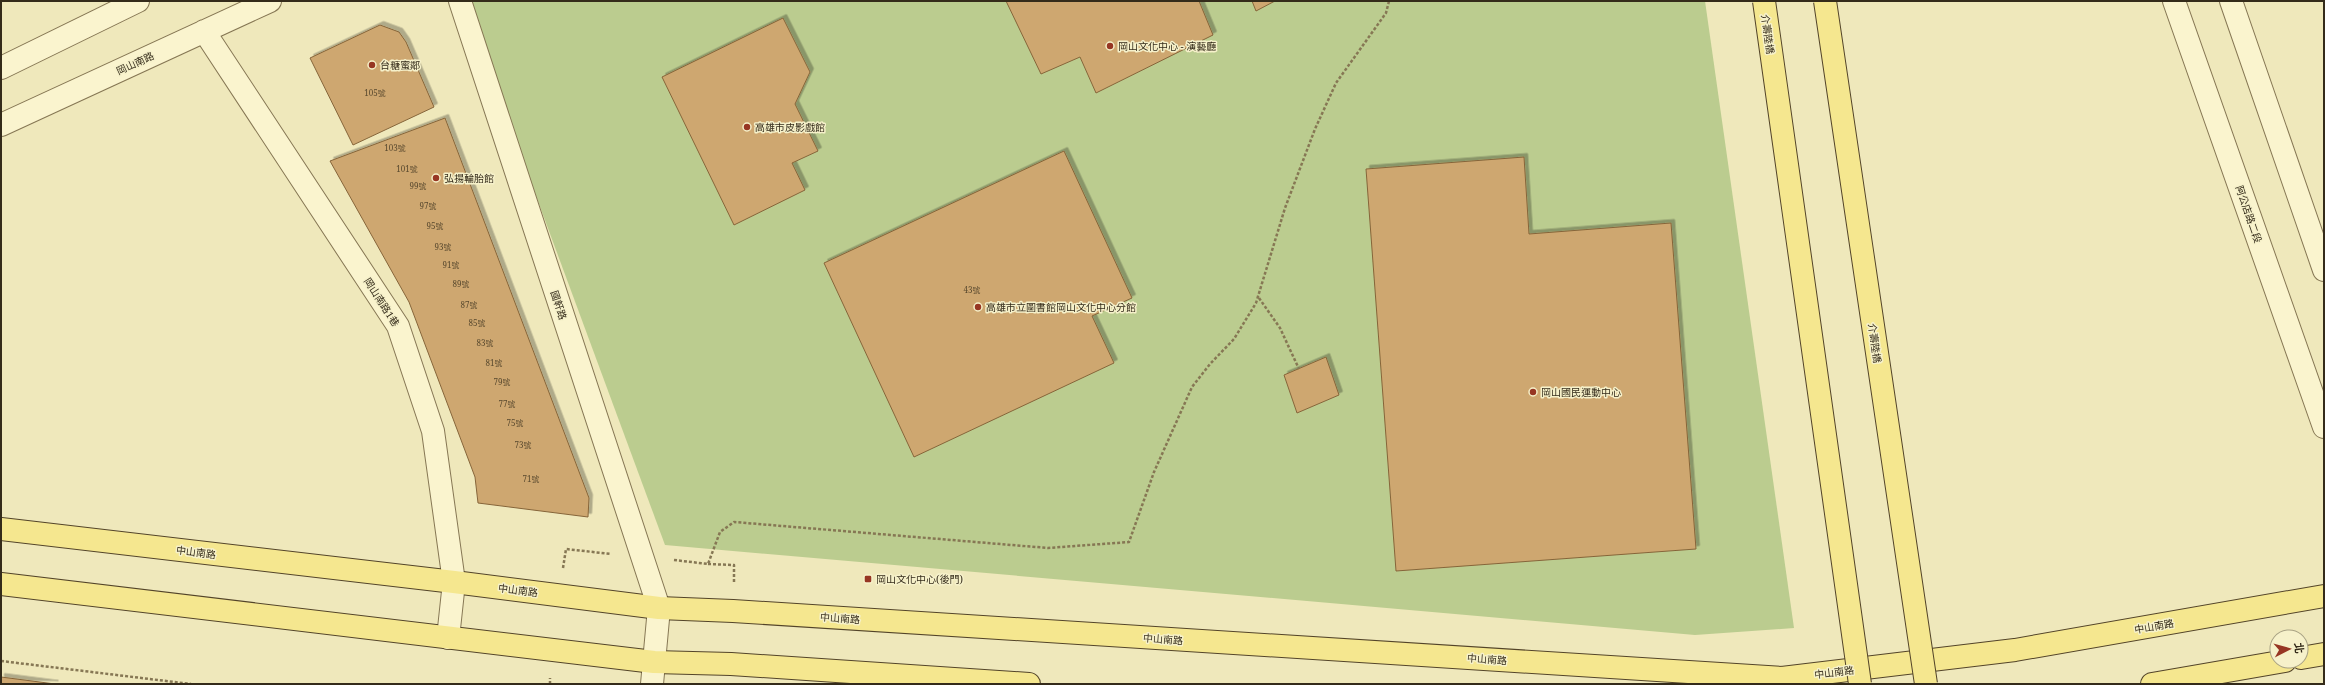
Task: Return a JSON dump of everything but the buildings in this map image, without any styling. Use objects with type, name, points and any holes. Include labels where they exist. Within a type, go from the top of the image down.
[{"type":"main road","name":"介壽陸橋","points":[[1764,1],[1860,684]]},
{"type":"main road","name":"介壽陸橋","points":[[1825,1],[1926,684]]},
{"type":"main road","name":"中山南路","points":[[1,529],[454,582],[659,608],[733,611],[1782,678],[2015,650],[2324,596]]},
{"type":"main road","points":[[1,584],[654,662],[731,664],[1029,684]]},
{"type":"main road","points":[[2309,657],[2324,654]]},
{"type":"main road","points":[[2152,684],[2269,664]]},
{"type":"street","points":[[1,68],[138,1]]},
{"type":"street","name":"岡山南路","points":[[1,126],[270,1]]},
{"type":"street","name":"國軒路","points":[[460,1],[659,608]]},
{"type":"street","name":"阿公店路二段","points":[[2174,1],[2324,427]]},
{"type":"street","points":[[2231,1],[2324,270]]},
{"type":"street","name":"岡山南路1巷","points":[[204,31],[398,326],[433,432],[454,582],[448,638]]},
{"type":"street","points":[[652,684],[659,608]]},
{"type":"path","points":[[560,595],[566,549],[708,564],[720,532],[734,522],[1048,548],[1129,542],[1154,472],[1192,387],[1210,364],[1234,339],[1258,297],[1285,208],[1315,129],[1336,83],[1386,13],[1389,1]]},
{"type":"path","points":[[1258,297],[1280,328],[1299,369]]},
{"type":"path","points":[[550,684],[554,650]]},
{"type":"path","points":[[1,661],[191,684]]},
{"type":"green space","points":[[464,1],[1705,1],[1794,628],[1695,635],[665,545]]},
{"type":"place","name":"岡山文化中心 - 演藝廳","points":[[1110,46]]},
{"type":"place","name":"台糖蜜鄰","points":[[372,65]]},
{"type":"place","name":"高雄市皮影戲館","points":[[747,127]]},
{"type":"place","name":"弘揚輪胎館","points":[[436,178]]},
{"type":"place","name":"高雄市立圖書館岡山文化中心分館","points":[[978,307]]},
{"type":"place","name":"岡山國民運動中心","points":[[1533,392]]},
{"type":"place","name":"岡山文化中心(後門)","points":[[868,579]]}]
